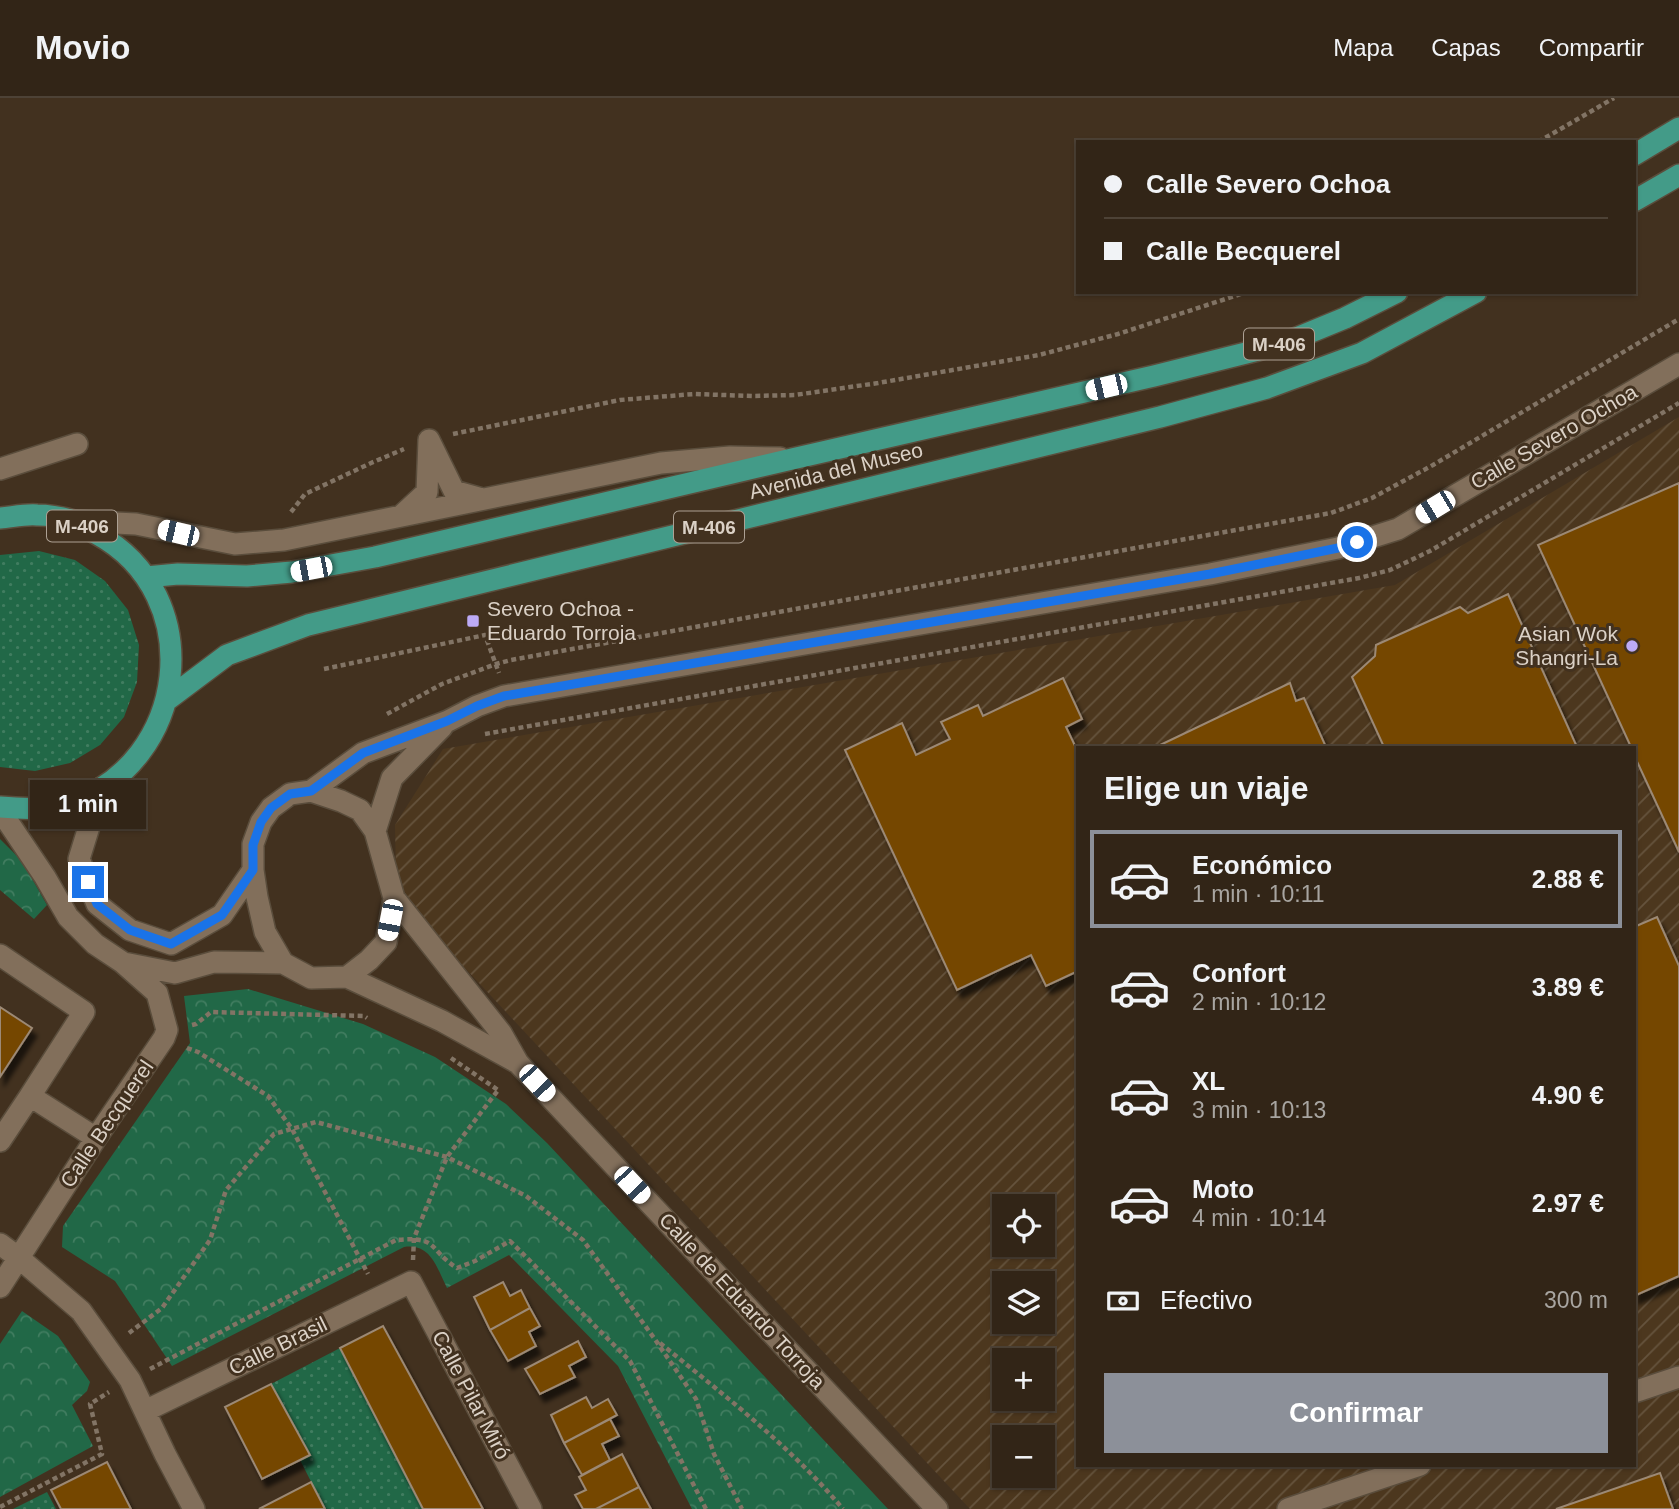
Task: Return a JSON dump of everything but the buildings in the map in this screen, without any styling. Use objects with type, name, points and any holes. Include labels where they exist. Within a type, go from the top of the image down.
[{"type":"highway","points":[[1636,154],[1679,128]]},
{"type":"highway","points":[[1636,200],[1679,175]]},
{"type":"highway","name":"Avenida del Museo","points":[[146,577],[247,576],[292,572],[448,540],[1128,383],[1258,350],[1294,339],[1345,318],[1392,294]]},
{"type":"highway","name":"Avenida del Museo","points":[[167,700],[227,655],[308,625],[1160,417],[1267,388],[1362,353],[1472,294]]},
{"type":"highway","name":"M-406","points":[[0,518],[36,514],[74,521],[114,543],[146,577],[165,615],[172,657],[167,700],[153,735],[130,765],[101,788],[69,803],[34,809],[0,809]]},
{"type":"street","name":"Calle Severo Ochoa","points":[[311,791],[363,753],[504,696],[1197,576],[1338,548],[1398,529],[1679,364]]},
{"type":"street","points":[[429,440],[454,491],[485,499]]},
{"type":"street","points":[[401,516],[427,492],[429,440]]},
{"type":"street","points":[[0,455],[76,444],[0,470]]},
{"type":"street","points":[[74,521],[136,524],[235,544],[284,540],[661,463],[730,457],[792,459]]},
{"type":"street","name":"Calle Severo Ochoa","points":[[375,831],[392,778],[447,721]]},
{"type":"street","points":[[101,788],[79,859],[97,904],[130,930],[171,944],[222,915],[253,870]]},
{"type":"street","points":[[122,962],[175,973],[214,962],[283,963],[311,978],[347,977],[369,960],[386,942],[394,898],[375,831],[360,810],[311,791],[290,794],[271,808],[261,822],[253,845],[253,870],[265,932],[283,963]]},
{"type":"street","points":[[0,809],[68,917],[95,944],[122,962],[156,993],[166,1034]]},
{"type":"street","name":"Calle de Eduardo Torroja","points":[[394,898],[501,1033],[518,1063],[937,1509]]},
{"type":"street","points":[[0,955],[84,1012],[0,1141]]},
{"type":"street","name":"Calle de Eduardo Torroja","points":[[347,977],[442,1021],[518,1063]]},
{"type":"street","name":"Calle Becquerel","points":[[0,1287],[166,1034]]},
{"type":"street","points":[[30,1096],[96,1138]]},
{"type":"street","points":[[0,1244],[81,1311],[130,1380],[194,1509]]},
{"type":"street","name":"Calle Brasil","points":[[145,1411],[411,1282]]},
{"type":"street","name":"Calle Pilar Miró","points":[[411,1282],[531,1509]]},
{"type":"street","points":[[1636,1391],[1679,1377]]},
{"type":"street","points":[[1288,1509],[1414,1467]]},
{"type":"path","points":[[1541,140],[1614,98]]},
{"type":"path","points":[[285,519],[305,494],[429,440],[620,400],[694,394],[796,395],[1025,357],[1118,334],[1241,294]]},
{"type":"path","points":[[380,719],[442,684],[496,664],[1331,513],[1372,498],[1424,471],[1679,319]]},
{"type":"path","points":[[474,736],[1380,573],[1430,551],[1679,403]]},
{"type":"path","points":[[324,669],[485,635],[504,696]]},
{"type":"path","points":[[166,1034],[196,1024],[211,1012],[364,1016],[376,1022]]},
{"type":"path","points":[[166,1034],[268,1096],[292,1129],[380,1297]]},
{"type":"path","points":[[448,1057],[498,1090]]},
{"type":"path","points":[[411,1282],[415,1238],[447,1157],[518,1063]]},
{"type":"path","points":[[107,1349],[162,1308],[210,1240],[226,1190],[274,1134],[316,1122],[447,1157],[526,1196],[583,1240],[696,1399],[714,1454],[742,1509]]},
{"type":"path","points":[[654,1338],[754,1420],[827,1490],[843,1509]]},
{"type":"path","points":[[0,1507],[102,1454],[90,1404],[130,1380]]},
{"type":"shaded area","points":[[1679,417],[1679,1509],[970,1509],[422,922],[396,876],[395,825],[443,749],[1395,585]]},
{"type":"green space","points":[[39,551],[75,560],[105,581],[128,610],[139,645],[137,682],[124,717],[100,745],[70,763],[35,771],[0,767],[0,555]]},
{"type":"green space","points":[[0,839],[22,861],[47,905],[34,919],[0,890]]},
{"type":"green space","points":[[248,989],[363,1024],[435,1057],[506,1104],[547,1143],[888,1509],[692,1509],[618,1366],[509,1255],[447,1288],[427,1253],[421,1249],[404,1247],[172,1366],[115,1281],[62,1247],[63,1226],[190,1043],[184,996]]},
{"type":"green space","points":[[22,1311],[58,1336],[90,1382],[87,1391],[72,1405],[93,1446],[0,1497],[0,1344]]},
{"type":"green space","points":[[340,1348],[423,1509],[325,1509],[300,1460],[309,1454],[271,1384]]},
{"type":"green space","points":[[47,1492],[56,1509],[13,1509]]},
{"type":"place","name":"Severo Ochoa - Eduardo Torroja","points":[[473,621]]},
{"type":"place","name":"Asian Wok Shangri-La","points":[[1632,646]]},
{"type":"route","points":[[88,882],[97,904],[130,930],[171,944],[222,915],[253,870],[253,845],[261,822],[271,808],[290,794],[311,791],[363,753],[504,696],[1210,574],[1357,542]]}]
